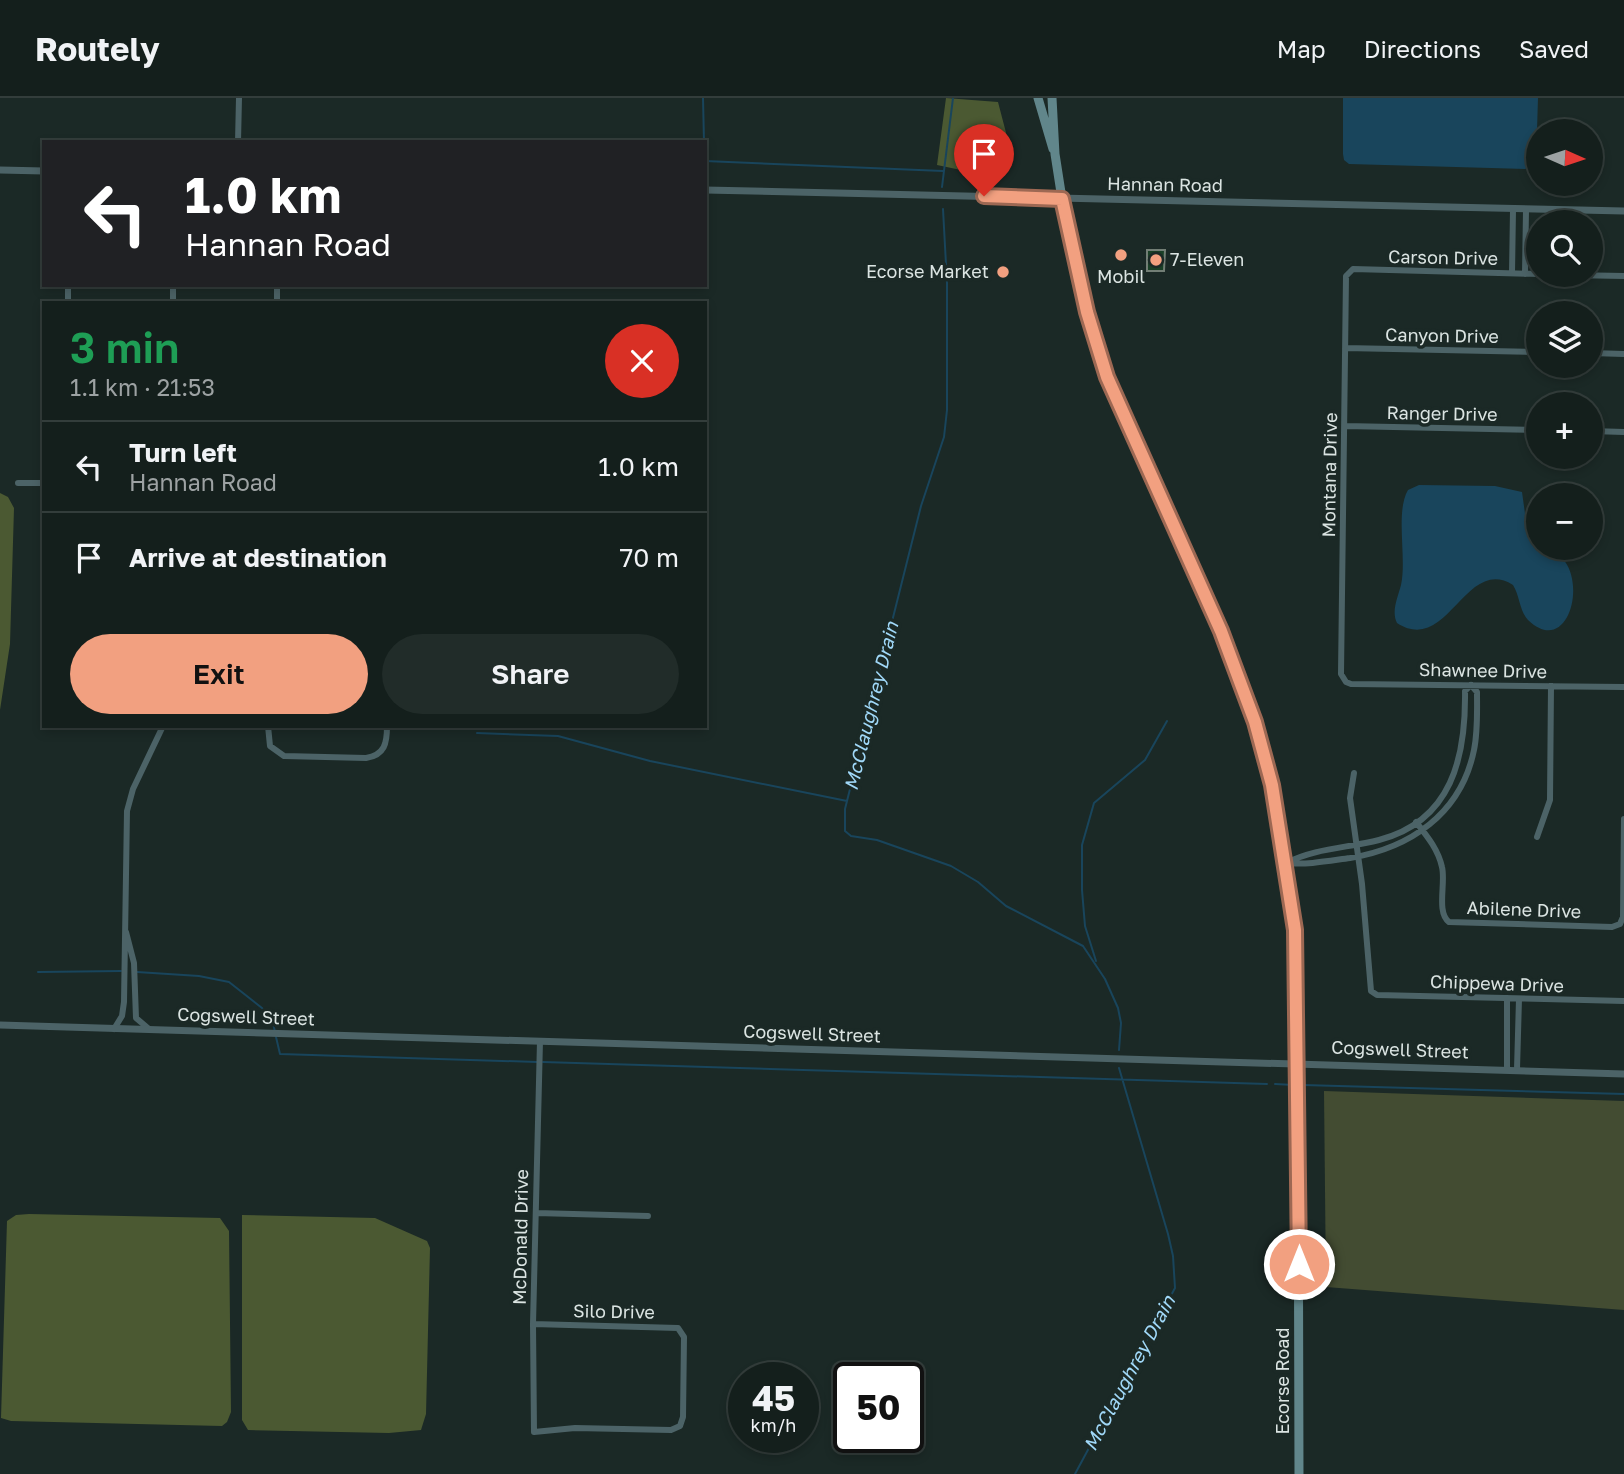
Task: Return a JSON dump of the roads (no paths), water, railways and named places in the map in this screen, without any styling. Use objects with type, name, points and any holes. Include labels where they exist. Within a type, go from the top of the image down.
[{"type":"main road","name":"Ecorse Road","points":[[1038,98],[1055,154]]},
{"type":"main road","name":"Ecorse Road","points":[[1052,98],[1055,154],[1062,199],[1087,312],[1107,377],[1221,631],[1248,702],[1272,785],[1295,930],[1299,1474]]},
{"type":"street","points":[[238,140],[239,98]]},
{"type":"street","points":[[0,170],[42,171]]},
{"type":"street","name":"Hannan Road","points":[[707,190],[1526,210]]},
{"type":"street","points":[[1512,274],[1513,210]]},
{"type":"street","points":[[1525,274],[1526,210]]},
{"type":"street","name":"Hannan Road","points":[[1603,211],[1624,211]]},
{"type":"street","name":"Carson Drive","points":[[1348,272],[1353,269],[1525,274]]},
{"type":"street","name":"Montana Drive","points":[[1343,679],[1345,278],[1348,272]]},
{"type":"street","points":[[1603,276],[1624,276]]},
{"type":"street","name":"Canyon Drive","points":[[1345,348],[1526,352]]},
{"type":"street","points":[[1603,353],[1624,354]]},
{"type":"street","name":"Ranger Drive","points":[[1345,426],[1526,430]]},
{"type":"street","points":[[1603,431],[1624,432]]},
{"type":"street","points":[[18,483],[42,483]]},
{"type":"street","name":"Shawnee Drive","points":[[1343,679],[1351,684],[1624,687]]},
{"type":"street","points":[[1471,685],[1477,692],[1477,734],[1470,765],[1455,797],[1438,819],[1423,831],[1391,848],[1357,857],[1306,865],[1286,863],[1304,854],[1384,838],[1416,822],[1445,791],[1457,768],[1464,742],[1465,691],[1471,685]]},
{"type":"street","points":[[1537,837],[1550,800],[1551,686]]},
{"type":"street","points":[[114,1029],[121,1021],[124,1002],[129,802],[162,728]]},
{"type":"street","points":[[268,728],[268,741],[273,750],[284,756],[370,757],[381,752],[387,741],[387,728]]},
{"type":"street","points":[[1354,773],[1350,798],[1357,857]]},
{"type":"street","points":[[1624,819],[1624,837]]},
{"type":"street","name":"Abilene Drive","points":[[1416,822],[1435,848],[1442,867],[1442,911],[1449,922],[1618,926],[1623,917],[1624,837]]},
{"type":"street","name":"Chippewa Drive","points":[[1357,857],[1371,991],[1377,995],[1624,1002]]},
{"type":"street","points":[[125,927],[135,963],[136,1018],[152,1030]]},
{"type":"street","points":[[1507,998],[1507,1069]]},
{"type":"street","points":[[1517,1069],[1519,999]]},
{"type":"street","name":"Cogswell Street","points":[[0,1025],[1624,1073]]},
{"type":"street","name":"McDonald Drive","points":[[534,1432],[533,1324],[540,1041]]},
{"type":"street","points":[[536,1213],[648,1216]]},
{"type":"street","name":"Silo Drive","points":[[533,1324],[678,1328],[684,1338],[683,1418],[680,1426],[671,1430],[575,1428],[534,1432]]},
{"type":"water","points":[[1343,98],[1538,98],[1537,119],[1526,119],[1526,169],[1349,164],[1344,160]]},
{"type":"water","points":[[1419,485],[1495,486],[1522,492],[1526,521],[1526,560],[1562,560],[1568,566],[1573,583],[1572,601],[1567,617],[1558,628],[1544,630],[1528,620],[1513,585],[1496,579],[1482,583],[1430,627],[1415,630],[1397,623],[1395,609],[1402,574],[1402,510],[1408,490]]},
{"type":"waterway","points":[[703,98],[704,140]]},
{"type":"waterway","name":"McClaughrey Drain","points":[[942,187],[953,98]]},
{"type":"waterway","points":[[707,161],[943,171]]},
{"type":"waterway","name":"McClaughrey Drain","points":[[943,209],[947,283],[947,410],[944,437],[921,506],[845,809],[845,831],[851,836],[877,840],[951,866],[978,882],[1006,906],[1083,946],[1105,979],[1118,1008],[1121,1023],[1119,1050]]},
{"type":"waterway","points":[[1096,961],[1085,926],[1082,890],[1082,845],[1094,803],[1145,760],[1167,721]]},
{"type":"waterway","points":[[477,733],[558,736],[650,761],[847,801]]},
{"type":"waterway","points":[[38,972],[121,971]]},
{"type":"waterway","points":[[137,972],[199,976],[229,982],[262,1008],[273,1023],[275,1032]]},
{"type":"waterway","points":[[276,1037],[280,1054],[537,1062]]},
{"type":"waterway","points":[[543,1062],[1267,1084]]},
{"type":"waterway","name":"McClaughrey Drain","points":[[1075,1474],[1175,1288],[1173,1256],[1168,1234],[1119,1068]]},
{"type":"waterway","points":[[1275,1084],[1294,1085]]},
{"type":"waterway","points":[[1303,1085],[1624,1094]]},
{"type":"place","name":"Mobil","points":[[1121,255]]},
{"type":"place","name":"7-Eleven","points":[[1156,260]]},
{"type":"place","name":"Ecorse Market","points":[[1003,272]]}]
